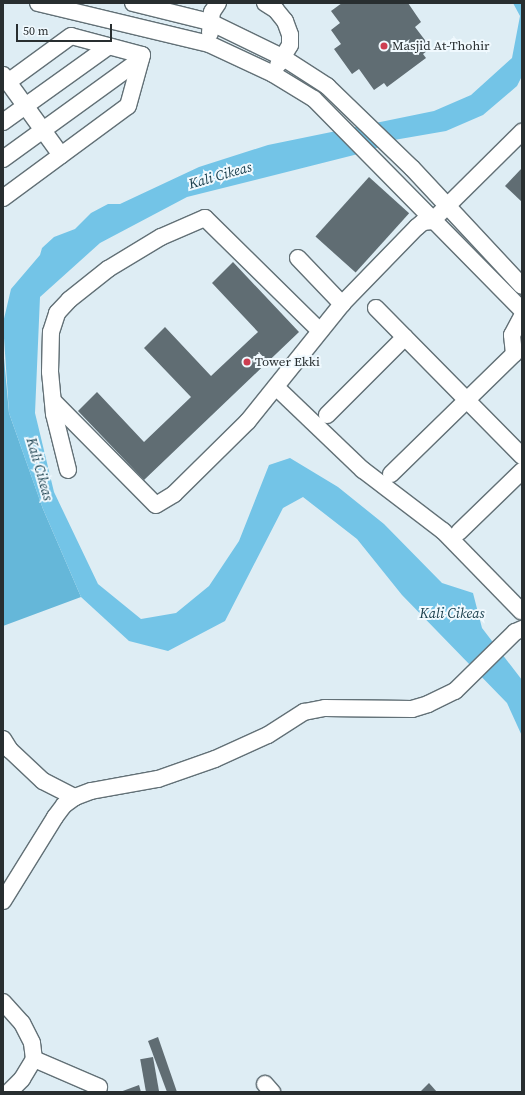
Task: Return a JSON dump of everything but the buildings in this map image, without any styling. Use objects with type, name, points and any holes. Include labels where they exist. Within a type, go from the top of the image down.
[{"type":"street","points":[[38,3],[85,8],[209,44],[273,74],[314,99],[343,127],[432,221],[522,310]]},
{"type":"street","points":[[133,3],[210,22],[282,57],[327,86],[359,115],[412,168],[522,286]]},
{"type":"street","points":[[209,44],[212,12],[218,3]]},
{"type":"street","points":[[265,3],[276,10],[285,21],[290,35],[290,45],[273,74]]},
{"type":"street","points":[[3,198],[128,106],[142,55],[71,36],[5,78],[61,155]]},
{"type":"street","points":[[3,122],[109,46]]},
{"type":"street","points":[[3,159],[141,59]]},
{"type":"street","points":[[53,401],[156,505],[174,494],[224,446],[276,387],[342,304],[417,226],[423,222],[432,221],[522,132]]},
{"type":"street","points":[[68,470],[53,401],[51,332],[57,313],[69,300],[108,269],[161,237],[205,218],[320,331]]},
{"type":"street","points":[[298,258],[342,304]]},
{"type":"street","points":[[376,308],[522,456]]},
{"type":"street","points":[[391,474],[467,400],[518,355],[512,335],[522,316]]},
{"type":"street","points":[[327,415],[405,337]]},
{"type":"street","points":[[3,901],[55,817],[64,805],[75,797],[91,791],[158,780],[268,735],[304,712],[325,708],[412,710],[456,691],[516,633],[522,610],[444,532],[363,470],[276,387]]},
{"type":"street","points":[[459,532],[522,470]]},
{"type":"street","points":[[3,739],[10,750],[44,781],[75,797]]},
{"type":"street","points":[[3,1002],[22,1023],[32,1043],[34,1059],[22,1080],[9,1092]]},
{"type":"street","points":[[34,1059],[99,1087]]},
{"type":"shaded area","points":[[3,347],[9,413],[43,509],[81,597],[3,626]]},
{"type":"water","name":"Kali Cikeas","points":[[513,3],[522,3],[522,76],[517,86],[483,115],[446,131],[394,140],[370,151],[187,197],[100,243],[40,297],[35,413],[54,492],[98,584],[141,619],[176,613],[209,586],[239,541],[269,465],[290,458],[338,487],[384,524],[442,583],[473,593],[482,628],[522,680],[522,736],[507,703],[402,595],[357,539],[303,497],[283,508],[225,621],[168,651],[129,641],[81,597],[43,509],[9,413],[3,323],[11,289],[40,255],[42,248],[54,237],[75,229],[91,213],[108,204],[120,204],[199,167],[268,145],[434,111],[471,95],[512,58],[520,16]]},
{"type":"place","name":"Masjid At-Thohir","points":[[384,46]]},
{"type":"place","name":"Tower Ekki","points":[[247,362]]}]
